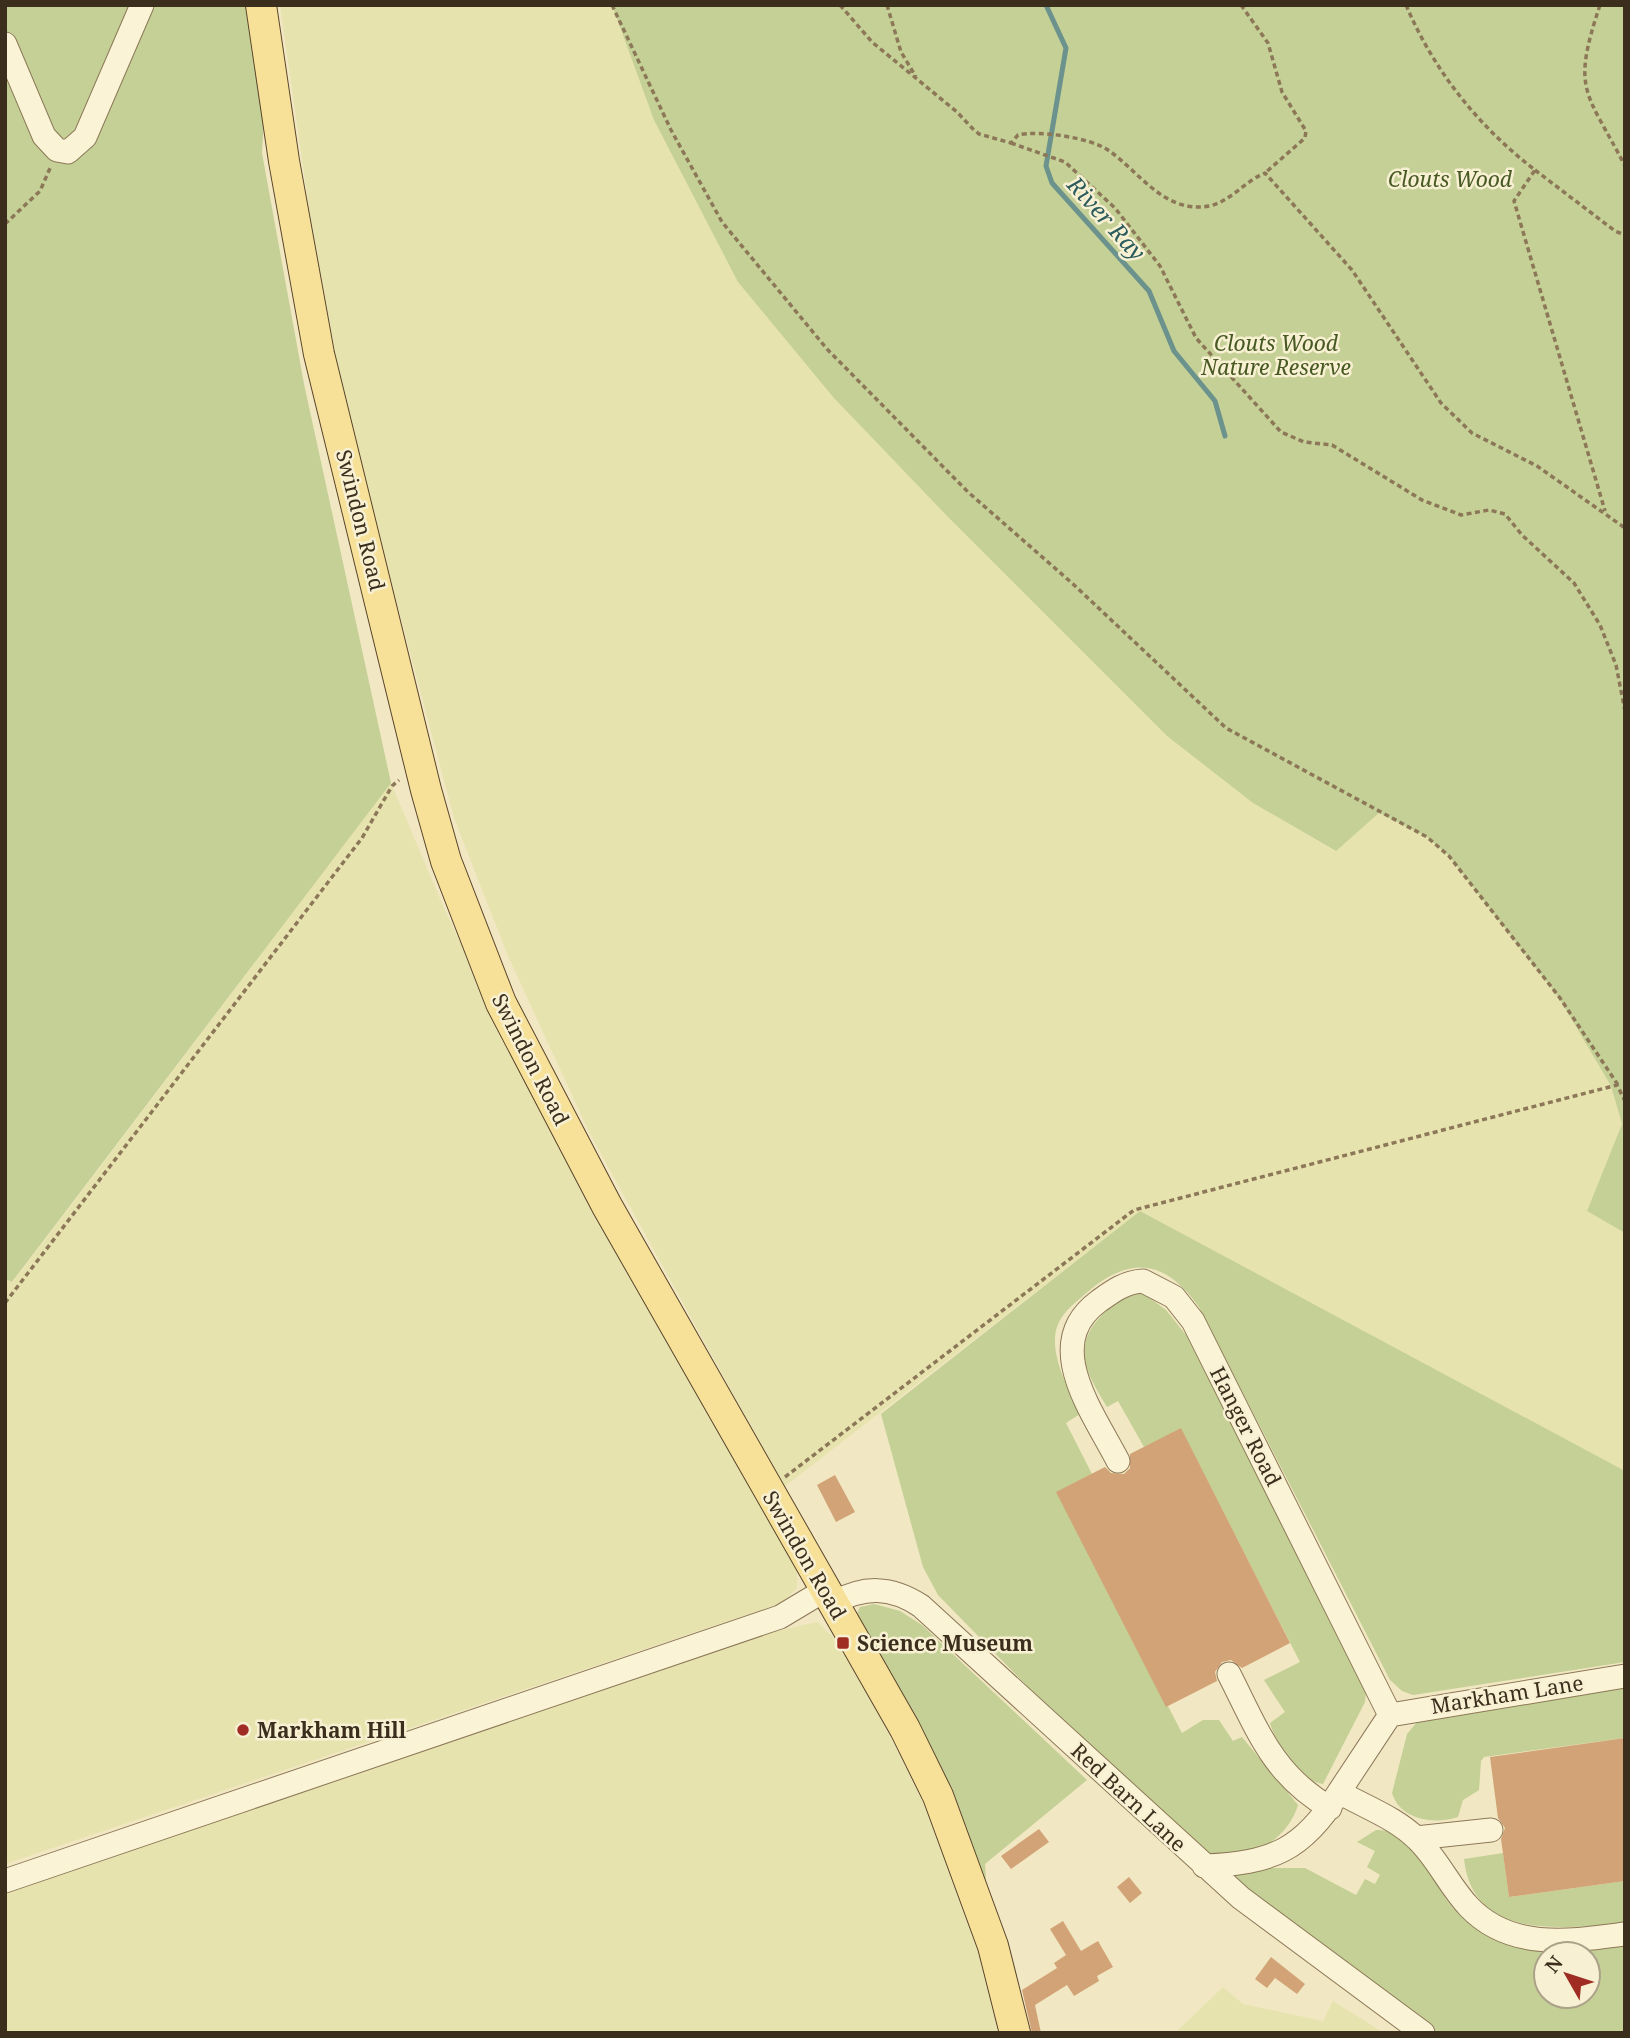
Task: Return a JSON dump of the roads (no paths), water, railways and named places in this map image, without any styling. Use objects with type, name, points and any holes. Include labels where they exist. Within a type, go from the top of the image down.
[{"type":"main road","name":"Swindon Road","points":[[261,5],[284,161],[319,354],[446,861],[501,1003],[607,1206],[905,1729],[938,1796],[993,1946],[1015,2033]]},
{"type":"street","points":[[5,44],[44,136],[57,150],[68,152],[85,137],[113,79],[142,5]]},
{"type":"street","name":"Hanger Road","points":[[1118,1461],[1082,1389],[1073,1366],[1070,1342],[1074,1329],[1090,1308],[1119,1287],[1143,1281],[1174,1297],[1193,1321],[1373,1676],[1390,1715]]},
{"type":"street","name":"Red Barn Lane","points":[[5,1881],[779,1617],[829,1597],[880,1590],[895,1592],[921,1606],[1204,1866],[1277,1927],[1423,2033]]},
{"type":"street","points":[[1230,1674],[1264,1742],[1284,1774],[1298,1788],[1401,1826],[1416,1838],[1469,1907],[1507,1933],[1542,1941],[1625,1934]]},
{"type":"street","name":"Markham Lane","points":[[1390,1715],[1625,1676]]},
{"type":"street","points":[[1204,1866],[1251,1862],[1286,1851],[1301,1842],[1335,1800],[1390,1715]]},
{"type":"street","points":[[1416,1838],[1491,1830]]},
{"type":"waterway","name":"River Ray","points":[[1046,5],[1066,48],[1046,166],[1052,183],[1149,291],[1174,351],[1215,401],[1225,436]]},
{"type":"place","name":"Science Museum","points":[[843,1643]]},
{"type":"place","name":"Markham Hill","points":[[243,1730]]},
{"type":"park label","name":"Clouts Wood","points":[[1450,179]]},
{"type":"park label","name":"Clouts Wood Nature Reserve","points":[[1276,355]]}]
